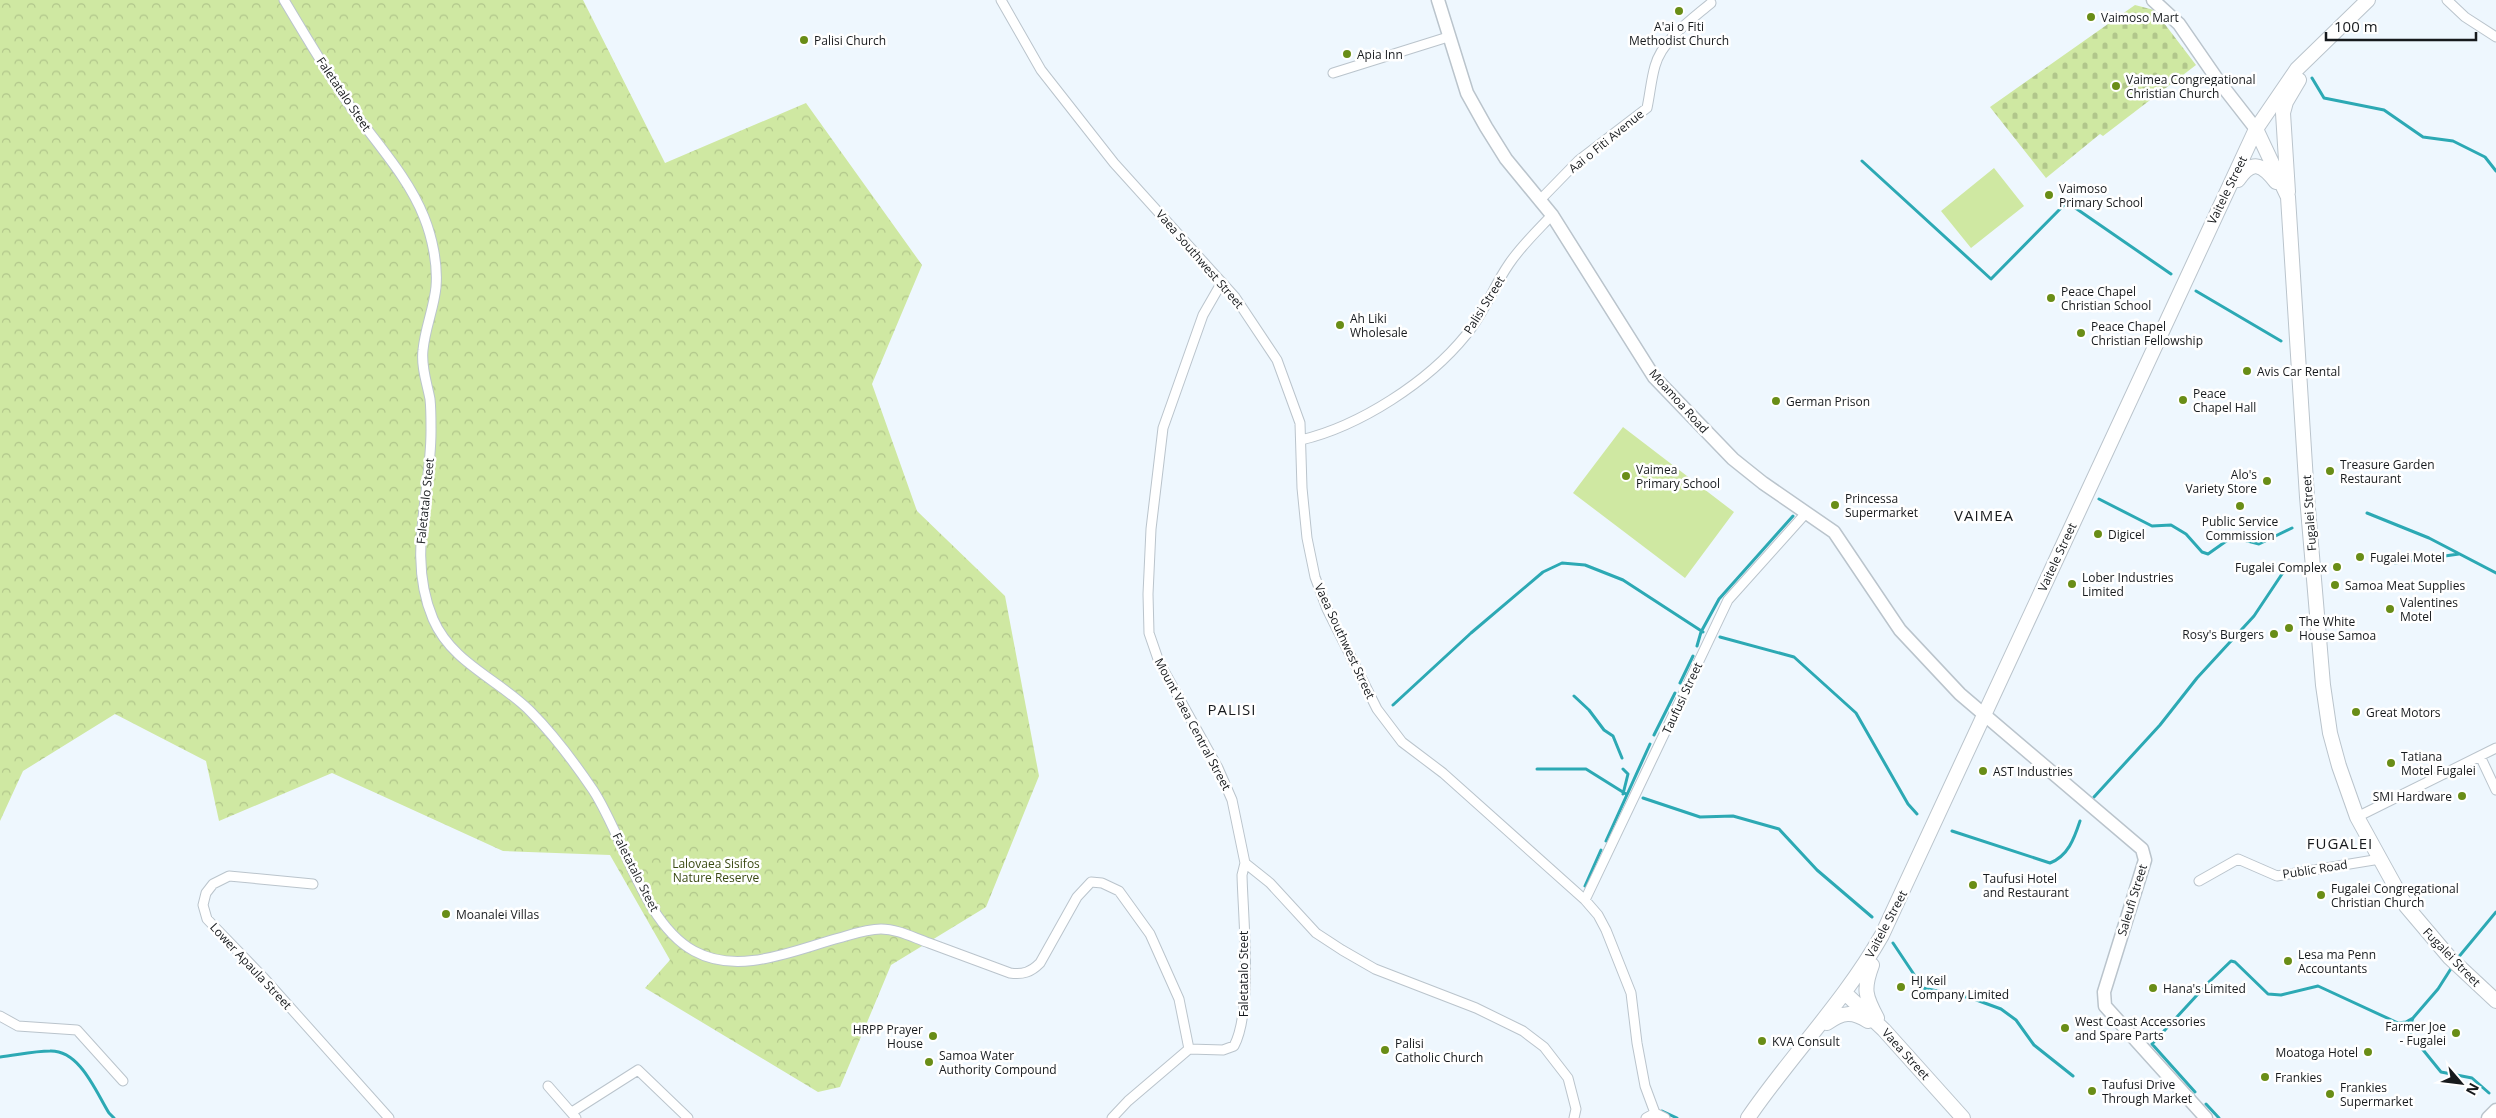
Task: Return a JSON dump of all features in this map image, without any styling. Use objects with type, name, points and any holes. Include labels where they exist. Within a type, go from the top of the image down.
[{"type":"main road","name":"Vaitele Street","points":[[1748,1118],[1776,1076],[1846,993],[1873,952],[1894,912],[2218,207],[2256,129],[2297,69],[2368,0]]},
{"type":"main road","points":[[2288,197],[2283,113],[2296,85],[2331,35]]},
{"type":"main road","name":"Fugalei Street","points":[[2256,129],[2288,197],[2307,497],[2323,685],[2330,733],[2344,782],[2357,817],[2406,906],[2450,958],[2496,1001]]},
{"type":"main road","points":[[2218,207],[2247,168],[2254,166],[2268,172],[2288,197]]},
{"type":"main road","points":[[1884,1030],[1868,1001],[1866,981],[1894,912]]},
{"type":"main road","name":"Vaea Street","points":[[1846,993],[1884,1030],[1963,1118]]},
{"type":"main road","points":[[1817,1029],[1840,1014],[1847,1013],[1856,1014],[1884,1030]]},
{"type":"street","name":"Faletatalo Steet","points":[[284,0],[322,64],[352,109],[394,164],[415,200],[424,216],[436,261],[436,288],[426,326],[422,355],[430,401],[431,441],[420,523],[422,587],[433,619],[454,653],[530,710],[564,750],[604,808],[648,898],[669,932],[676,939],[695,952],[729,963],[766,958],[866,930],[894,930],[1010,974],[1020,975],[1032,971],[1040,963],[1078,897],[1091,882],[1102,883],[1119,891],[1150,934],[1179,999],[1189,1049],[1223,1050],[1234,1046],[1239,1036],[1244,992],[1242,875],[1246,863]]},
{"type":"street","name":"Vaea Southwest Street","points":[[1002,0],[1041,70],[1114,163],[1222,282],[1258,330],[1277,360],[1300,423],[1302,488],[1306,530],[1315,577],[1327,609],[1377,709],[1402,742],[1444,773],[1585,900],[1598,914],[1632,993],[1637,1043],[1645,1086],[1655,1113]]},
{"type":"street","name":"Moamoa Road","points":[[1438,0],[1467,93],[1506,159],[1552,215],[1654,377],[1733,459],[1834,532],[1900,630],[1983,716]]},
{"type":"street","points":[[2153,0],[2179,24],[2217,79],[2256,129]]},
{"type":"street","points":[[2447,0],[2465,17],[2496,38]]},
{"type":"street","name":"Aai o Fiti Avenue","points":[[1539,201],[1579,160],[1647,108],[1655,65],[1661,52],[1668,42],[1711,3]]},
{"type":"street","points":[[1333,73],[1448,37]]},
{"type":"street","name":"Palisi Street","points":[[1301,440],[1325,434],[1391,399],[1418,381],[1442,361],[1466,335],[1509,264],[1552,215]]},
{"type":"street","name":"Mount Vaea Central Street","points":[[1222,282],[1203,315],[1163,428],[1151,529],[1149,633],[1159,662],[1218,768],[1232,800],[1246,863]]},
{"type":"street","name":"Taufusi Street","points":[[1585,900],[1728,600],[1806,513]]},
{"type":"street","name":"Saleufi Street","points":[[1983,716],[2142,850],[2145,860],[2105,986],[2105,1006],[2206,1118]]},
{"type":"street","points":[[2357,817],[2496,748]]},
{"type":"street","points":[[2480,756],[2496,790]]},
{"type":"street","name":"Public Road","points":[[2199,882],[2238,859],[2277,876],[2380,859]]},
{"type":"street","points":[[1246,863],[1270,883],[1316,933],[1342,950],[1375,969],[1476,1008],[1523,1031],[1556,1061],[1568,1078],[1576,1108],[1574,1118]]},
{"type":"street","name":"Lower Apaula Street","points":[[313,884],[229,876],[213,884],[206,893],[204,905],[207,919],[269,984],[389,1118]]},
{"type":"street","points":[[0,1016],[18,1026],[77,1030],[123,1081]]},
{"type":"street","points":[[1112,1118],[1128,1100],[1189,1049]]},
{"type":"street","points":[[548,1086],[574,1115],[638,1070],[688,1118]]},
{"type":"street","points":[[2488,1118],[2496,1110]]},
{"type":"street","points":[[1646,1118],[1655,1113],[1665,1118]]},
{"type":"green space","name":"Lalovaea Sisifos Nature Reserve","points":[[0,0],[583,0],[665,163],[806,103],[922,265],[872,384],[917,511],[1005,596],[1039,776],[986,907],[891,965],[840,1087],[818,1092],[645,988],[670,960],[610,855],[503,851],[332,773],[219,821],[206,761],[115,714],[23,771],[0,821]]},
{"type":"green space","name":"Vaimea Congregational Christian Church","points":[[2135,5],[2154,10],[2196,65],[2103,136],[2100,134],[2046,178],[1990,107]]},
{"type":"green space","points":[[1994,168],[2024,206],[1971,248],[1941,211]]},
{"type":"green space","points":[[1623,427],[1734,512],[1685,578],[1573,493]]},
{"type":"waterway","points":[[2312,78],[2324,98],[2384,110],[2423,137],[2453,141],[2485,157],[2496,171]]},
{"type":"waterway","points":[[1862,161],[1991,279],[2064,205],[2071,205],[2171,274]]},
{"type":"waterway","points":[[2196,291],[2281,341]]},
{"type":"waterway","points":[[2099,499],[2152,526],[2171,525],[2186,534],[2202,552],[2208,554],[2232,537],[2259,544],[2292,528]]},
{"type":"waterway","points":[[2367,513],[2429,538],[2496,573]]},
{"type":"waterway","points":[[1697,646],[1701,632],[1719,599],[1793,516]]},
{"type":"waterway","points":[[2395,563],[2459,554]]},
{"type":"waterway","points":[[1393,705],[1471,633],[1543,572],[1562,563],[1585,565],[1623,580],[1703,632]]},
{"type":"waterway","points":[[2094,797],[2160,725],[2197,678],[2254,616],[2286,568],[2304,566]]},
{"type":"waterway","points":[[1720,637],[1794,657],[1856,713],[1908,804],[1917,814]]},
{"type":"waterway","points":[[1680,683],[1693,656]]},
{"type":"waterway","points":[[1654,735],[1675,693]]},
{"type":"waterway","points":[[1574,696],[1589,710],[1604,730],[1613,736],[1622,758]]},
{"type":"waterway","points":[[1606,841],[1650,744]]},
{"type":"waterway","points":[[1537,769],[1586,769],[1626,794]]},
{"type":"waterway","points":[[1623,769],[1628,774],[1623,794]]},
{"type":"waterway","points":[[1643,798],[1700,817],[1733,816],[1779,829],[1817,870],[1872,917]]},
{"type":"waterway","points":[[1952,831],[2050,863],[2066,851],[2073,840],[2080,821]]},
{"type":"waterway","points":[[1585,886],[1601,850]]},
{"type":"waterway","points":[[2457,959],[2496,912]]},
{"type":"waterway","points":[[1893,943],[1923,988],[1971,998],[2001,1009],[2016,1020],[2034,1045],[2073,1076]]},
{"type":"waterway","points":[[2195,1092],[2152,1044],[2231,961],[2235,962],[2268,994],[2281,995],[2318,986],[2398,1023],[2406,1022],[2413,1018]]},
{"type":"waterway","points":[[2452,967],[2438,989],[2413,1018],[2410,1026],[2411,1035],[2441,1072],[2472,1078],[2489,1093]]},
{"type":"waterway","points":[[0,1057],[50,1051],[70,1057],[86,1074],[109,1113],[114,1118]]},
{"type":"waterway","points":[[2206,1104],[2219,1118]]},
{"type":"waterway","points":[[1662,1111],[1677,1118]]},
{"type":"place","name":"A'ai o Fiti Methodist Church","points":[[1679,11]]},
{"type":"place","name":"Vaimoso Mart","points":[[2091,17]]},
{"type":"place","name":"Palisi Church","points":[[804,40]]},
{"type":"place","name":"Apia Inn","points":[[1347,54]]},
{"type":"place","name":"Vaimea Congregational Christian Church","points":[[2116,86]]},
{"type":"place","name":"Vaimoso Primary School","points":[[2049,195]]},
{"type":"place","name":"Peace Chapel Christian School","points":[[2051,298]]},
{"type":"place","name":"Ah Liki Wholesale","points":[[1340,325]]},
{"type":"place","name":"Peace Chapel Christian Fellowship","points":[[2081,333]]},
{"type":"place","name":"Avis Car Rental","points":[[2247,371]]},
{"type":"place","name":"Peace Chapel Hall","points":[[2183,400]]},
{"type":"place","name":"German Prison","points":[[1776,401]]},
{"type":"place","name":"Treasure Garden Restaurant","points":[[2330,471]]},
{"type":"place","name":"Vaimea Primary School","points":[[1626,476]]},
{"type":"place","name":"Alo's Variety Store","points":[[2267,481]]},
{"type":"place","name":"Princessa Supermarket","points":[[1835,505]]},
{"type":"place","name":"Public Service Commission","points":[[2240,506]]},
{"type":"place","name":"Digicel","points":[[2098,534]]},
{"type":"place","name":"Fugalei Motel","points":[[2360,557]]},
{"type":"place","name":"Fugalei Complex","points":[[2337,567]]},
{"type":"place","name":"Lober Industries Limited","points":[[2072,584]]},
{"type":"place","name":"Samoa Meat Supplies","points":[[2335,585]]},
{"type":"place","name":"Valentines Motel","points":[[2390,609]]},
{"type":"place","name":"The White House Samoa","points":[[2289,628]]},
{"type":"place","name":"Rosy's Burgers","points":[[2274,634]]},
{"type":"place","name":"Great Motors","points":[[2356,712]]},
{"type":"place","name":"Tatiana Motel Fugalei","points":[[2391,763]]},
{"type":"place","name":"AST Industries","points":[[1983,771]]},
{"type":"place","name":"SMI Hardware","points":[[2462,796]]},
{"type":"place","name":"Taufusi Hotel and Restaurant","points":[[1973,885]]},
{"type":"place","name":"Fugalei Congregational Christian Church","points":[[2321,895]]},
{"type":"place","name":"Moanalei Villas","points":[[446,914]]},
{"type":"place","name":"Lesa ma Penn Accountants","points":[[2288,961]]},
{"type":"place","name":"HJ Keil Company Limited","points":[[1901,987]]},
{"type":"place","name":"Hana's Limited","points":[[2153,988]]},
{"type":"place","name":"West Coast Accessories and Spare Parts","points":[[2065,1028]]},
{"type":"place","name":"Farmer Joe - Fugalei","points":[[2456,1033]]},
{"type":"place","name":"HRPP Prayer House","points":[[933,1036]]},
{"type":"place","name":"KVA Consult","points":[[1762,1041]]},
{"type":"place","name":"Palisi Catholic Church","points":[[1385,1050]]},
{"type":"place","name":"Moatoga Hotel","points":[[2368,1052]]},
{"type":"place","name":"Samoa Water Authority Compound","points":[[929,1062]]},
{"type":"place","name":"Frankies","points":[[2265,1077]]},
{"type":"place","name":"Taufusi Drive Through Market","points":[[2092,1091]]},
{"type":"place","name":"Frankies Supermarket","points":[[2330,1094]]},
{"type":"district","name":"VAIMEA","points":[[1984,515]]},
{"type":"district","name":"PALISI","points":[[1232,709]]},
{"type":"district","name":"FUGALEI","points":[[2340,843]]}]
